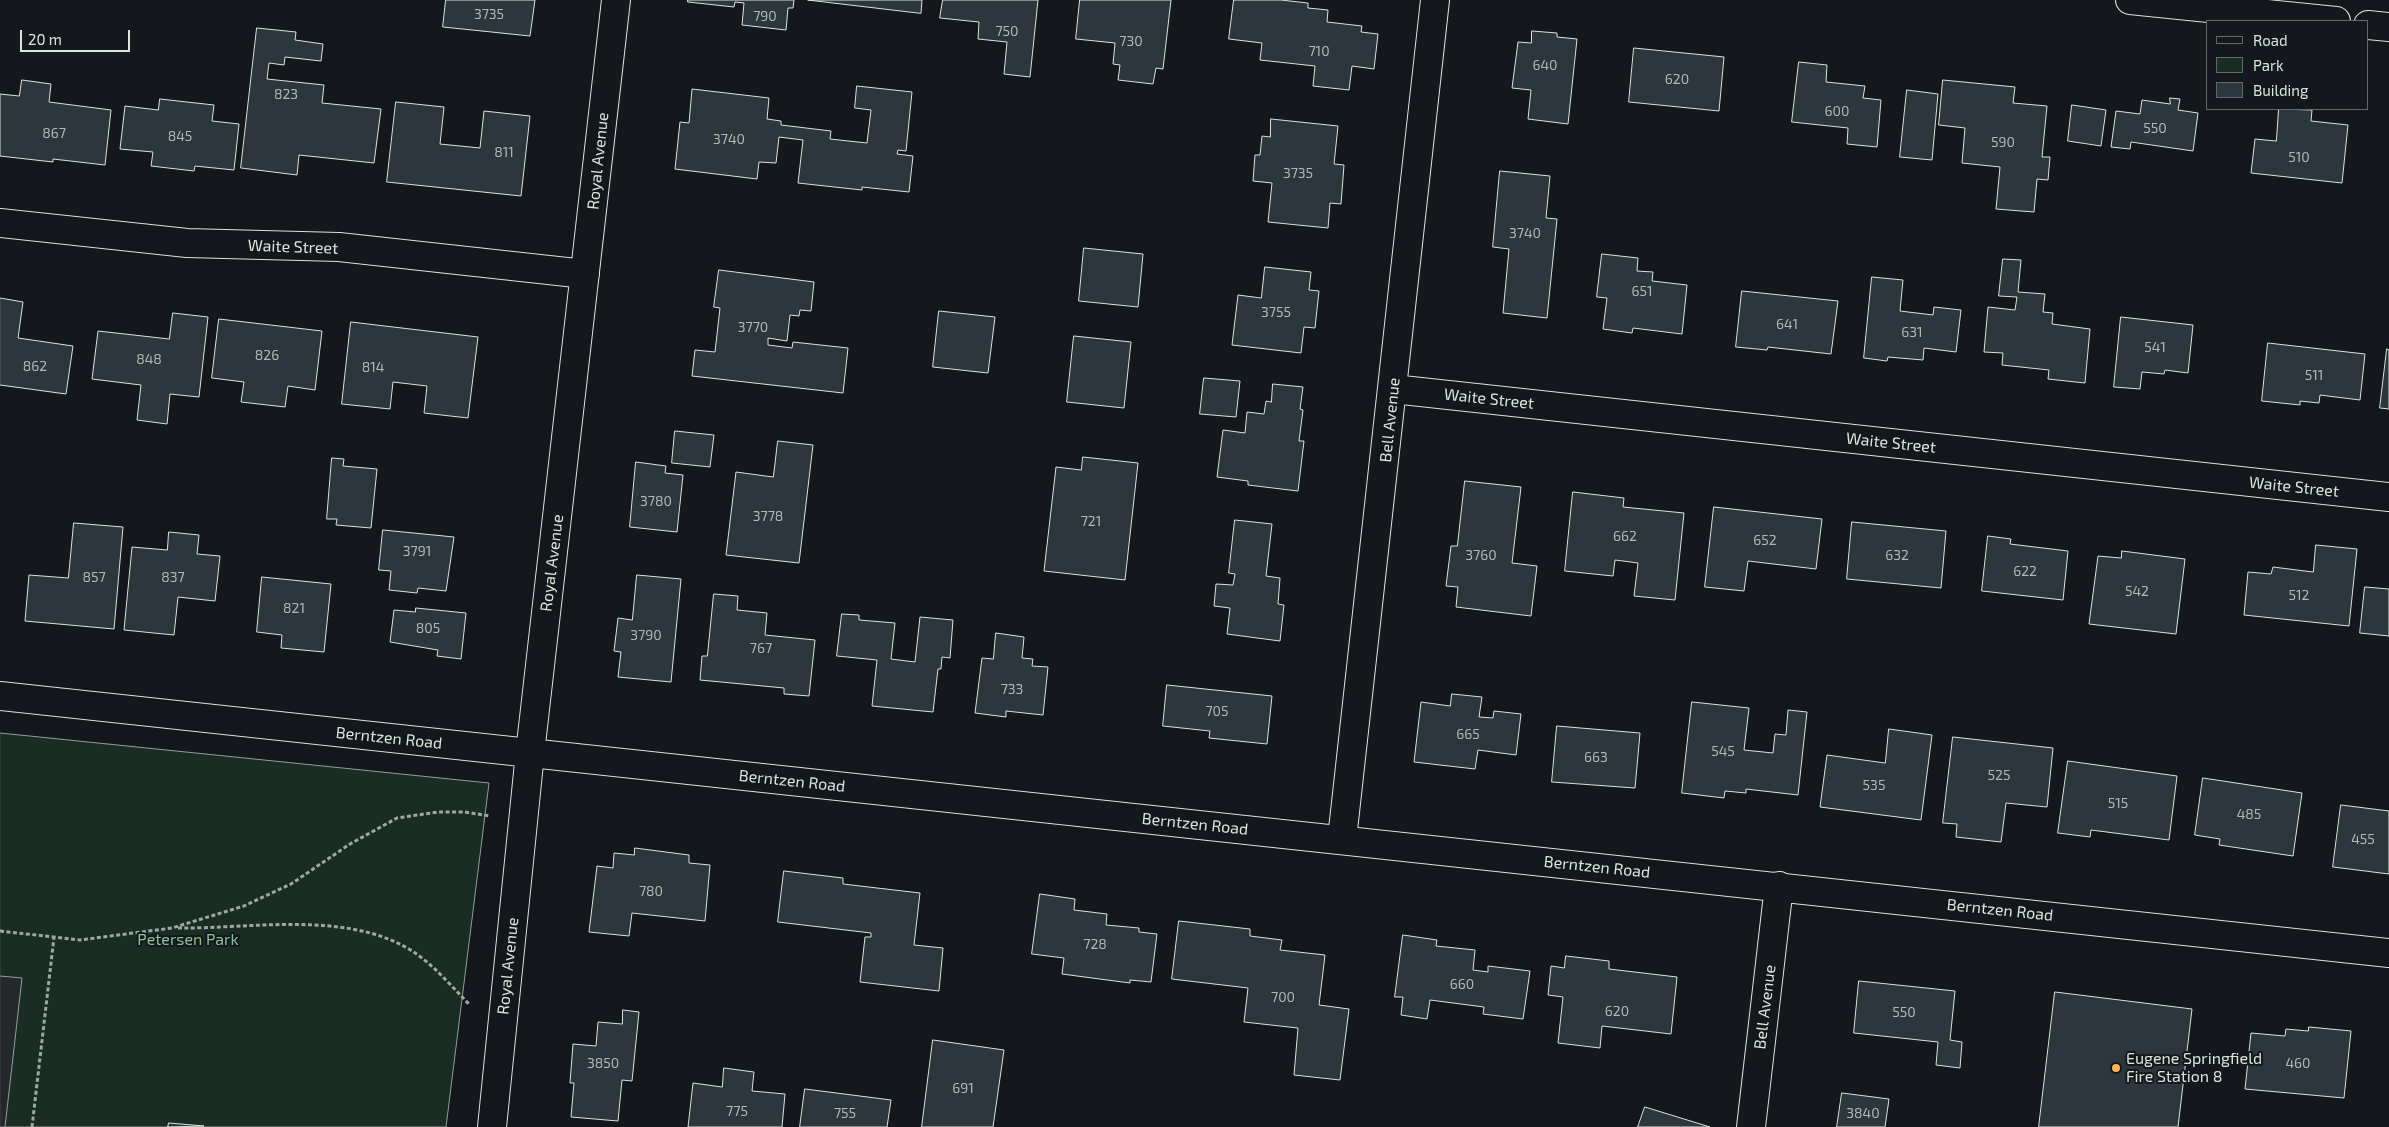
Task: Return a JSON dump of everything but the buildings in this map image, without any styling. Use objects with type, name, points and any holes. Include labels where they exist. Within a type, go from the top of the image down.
[{"type":"street","name":"Royal Avenue","points":[[492,1127],[530,754],[616,0]]},
{"type":"street","name":"Bell Avenue","points":[[1342,839],[1435,0]]},
{"type":"street","points":[[2130,0],[2326,20]]},
{"type":"street","points":[[2369,25],[2389,27]]},
{"type":"street","name":"Waite Street","points":[[0,223],[187,244],[339,247],[586,274]]},
{"type":"street","name":"Waite Street","points":[[1393,389],[2389,497]]},
{"type":"street","name":"Berntzen Road","points":[[0,696],[2389,953]]},
{"type":"street","name":"Bell Avenue","points":[[1751,1127],[1779,886]]},
{"type":"path","points":[[172,928],[244,906],[291,884],[350,844],[397,818],[438,812],[465,812],[523,822]]},
{"type":"path","points":[[0,931],[80,940],[172,928],[318,926],[355,929],[388,939],[412,950],[426,961],[474,1010],[500,1042]]},
{"type":"path","points":[[32,1127],[54,937]]},
{"type":"green space","name":"Petersen Park","points":[[0,733],[489,783],[446,1127],[0,1127]]},
{"type":"shaded area","points":[[0,976],[22,978],[5,1127],[0,1127]]},
{"type":"place","name":"Eugene Springfield Fire Station 8","points":[[2116,1068]]}]
